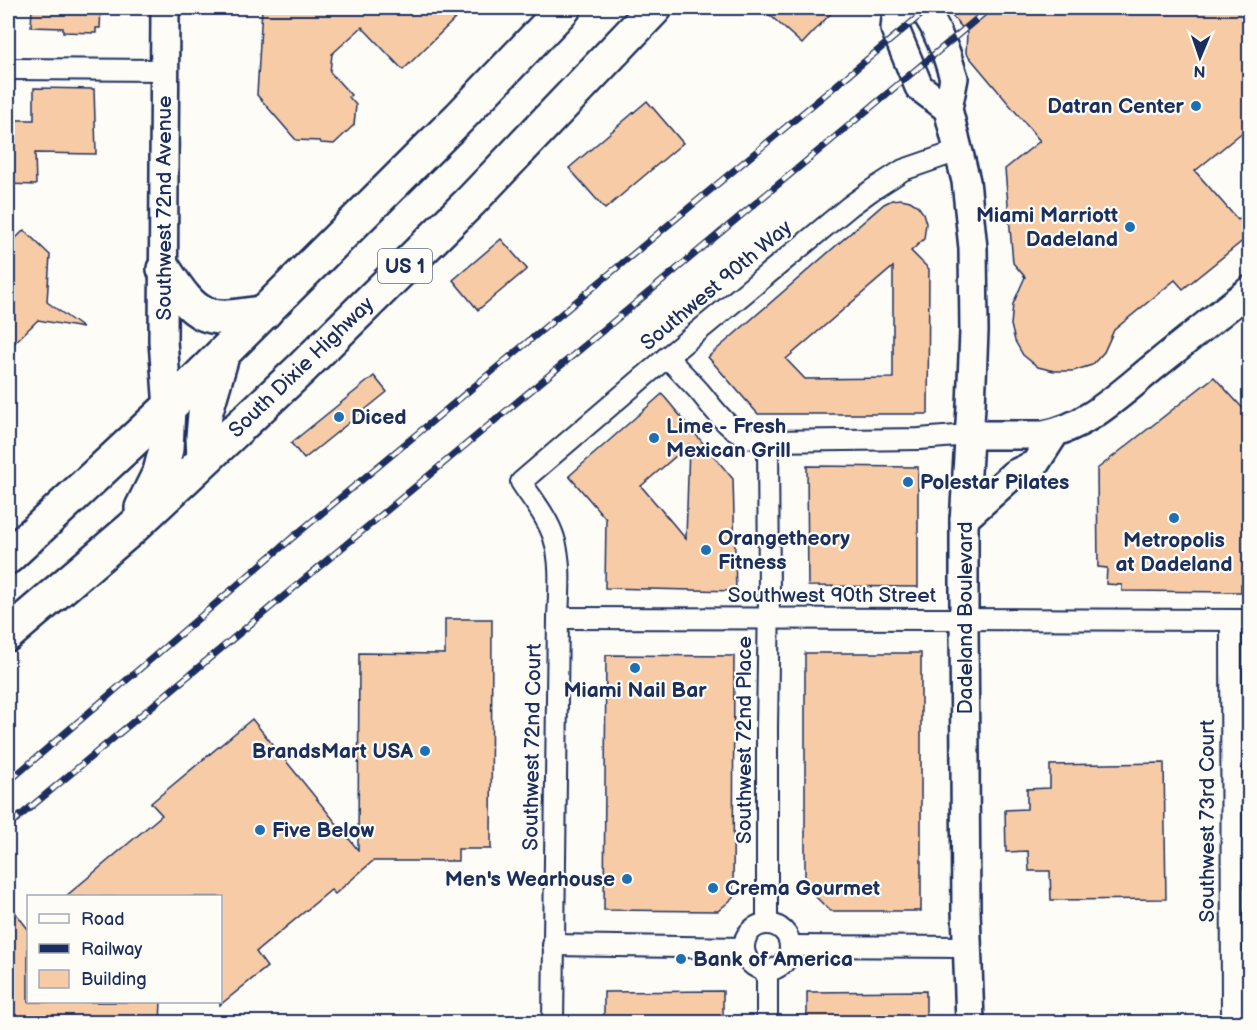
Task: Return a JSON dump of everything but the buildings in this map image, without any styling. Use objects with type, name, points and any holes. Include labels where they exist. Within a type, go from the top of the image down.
[{"type":"highway","points":[[8,557],[168,408],[459,118],[564,8]]},
{"type":"highway","name":"South Dixie Highway","points":[[8,634],[131,529],[301,369],[471,201],[655,8]]},
{"type":"highway","points":[[164,269],[180,294],[201,313],[210,317],[233,318],[265,312]]},
{"type":"highway","points":[[204,459],[205,414],[223,351]]},
{"type":"highway","points":[[131,529],[160,472],[166,449],[168,408]]},
{"type":"street","name":"Southwest 72nd Avenue","points":[[165,8],[163,341],[168,408]]},
{"type":"street","points":[[897,8],[895,29],[919,87],[948,109]]},
{"type":"street","name":"Dadeland Boulevard","points":[[903,8],[925,11],[950,63],[954,78],[948,109],[968,194],[974,262],[974,331],[964,519],[963,620],[970,1023]]},
{"type":"street","points":[[8,69],[165,70]]},
{"type":"street","name":"Southwest 90th Way","points":[[521,482],[667,357],[872,189],[903,170],[958,151]]},
{"type":"street","points":[[667,357],[723,421],[734,430],[757,440],[919,439],[969,435],[1033,436],[1055,433],[1072,426],[1101,408],[1250,290]]},
{"type":"street","points":[[964,519],[1014,474],[1035,464],[1055,433]]},
{"type":"street","name":"Southwest 72nd Place","points":[[767,924],[768,441]]},
{"type":"street","name":"Southwest 72nd Court","points":[[521,482],[554,537],[558,556],[553,1023]]},
{"type":"street","name":"Southwest 90th Street","points":[[558,618],[1240,620]]},
{"type":"street","name":"Southwest 73rd Court","points":[[1232,1023],[1240,620]]},
{"type":"street","points":[[767,924],[780,928],[789,939],[790,946],[789,954],[781,965],[767,970],[760,969],[748,961],[744,940],[753,928],[767,924]]},
{"type":"street","points":[[553,945],[744,948]]},
{"type":"street","points":[[790,946],[967,947]]},
{"type":"street","points":[[767,970],[767,1023]]},
{"type":"railway","points":[[8,782],[292,538],[929,8]]},
{"type":"railway","points":[[8,826],[990,8]]},
{"type":"place","name":"Datran Center","points":[[1196,106]]},
{"type":"place","name":"Miami Marriott Dadeland","points":[[1130,227]]},
{"type":"place","name":"Diced","points":[[339,417]]},
{"type":"place","name":"Lime - Fresh Mexican Grill","points":[[654,438]]},
{"type":"place","name":"Polestar Pilates","points":[[908,482]]},
{"type":"place","name":"Metropolis at Dadeland","points":[[1174,518]]},
{"type":"place","name":"Orangetheory Fitness","points":[[706,550]]},
{"type":"place","name":"Miami Nail Bar","points":[[635,668]]},
{"type":"place","name":"BrandsMart USA","points":[[425,751]]},
{"type":"place","name":"Five Below","points":[[260,830]]},
{"type":"place","name":"Men's Wearhouse","points":[[627,879]]},
{"type":"place","name":"Crema Gourmet","points":[[713,888]]},
{"type":"place","name":"Bank of America","points":[[681,959]]}]
